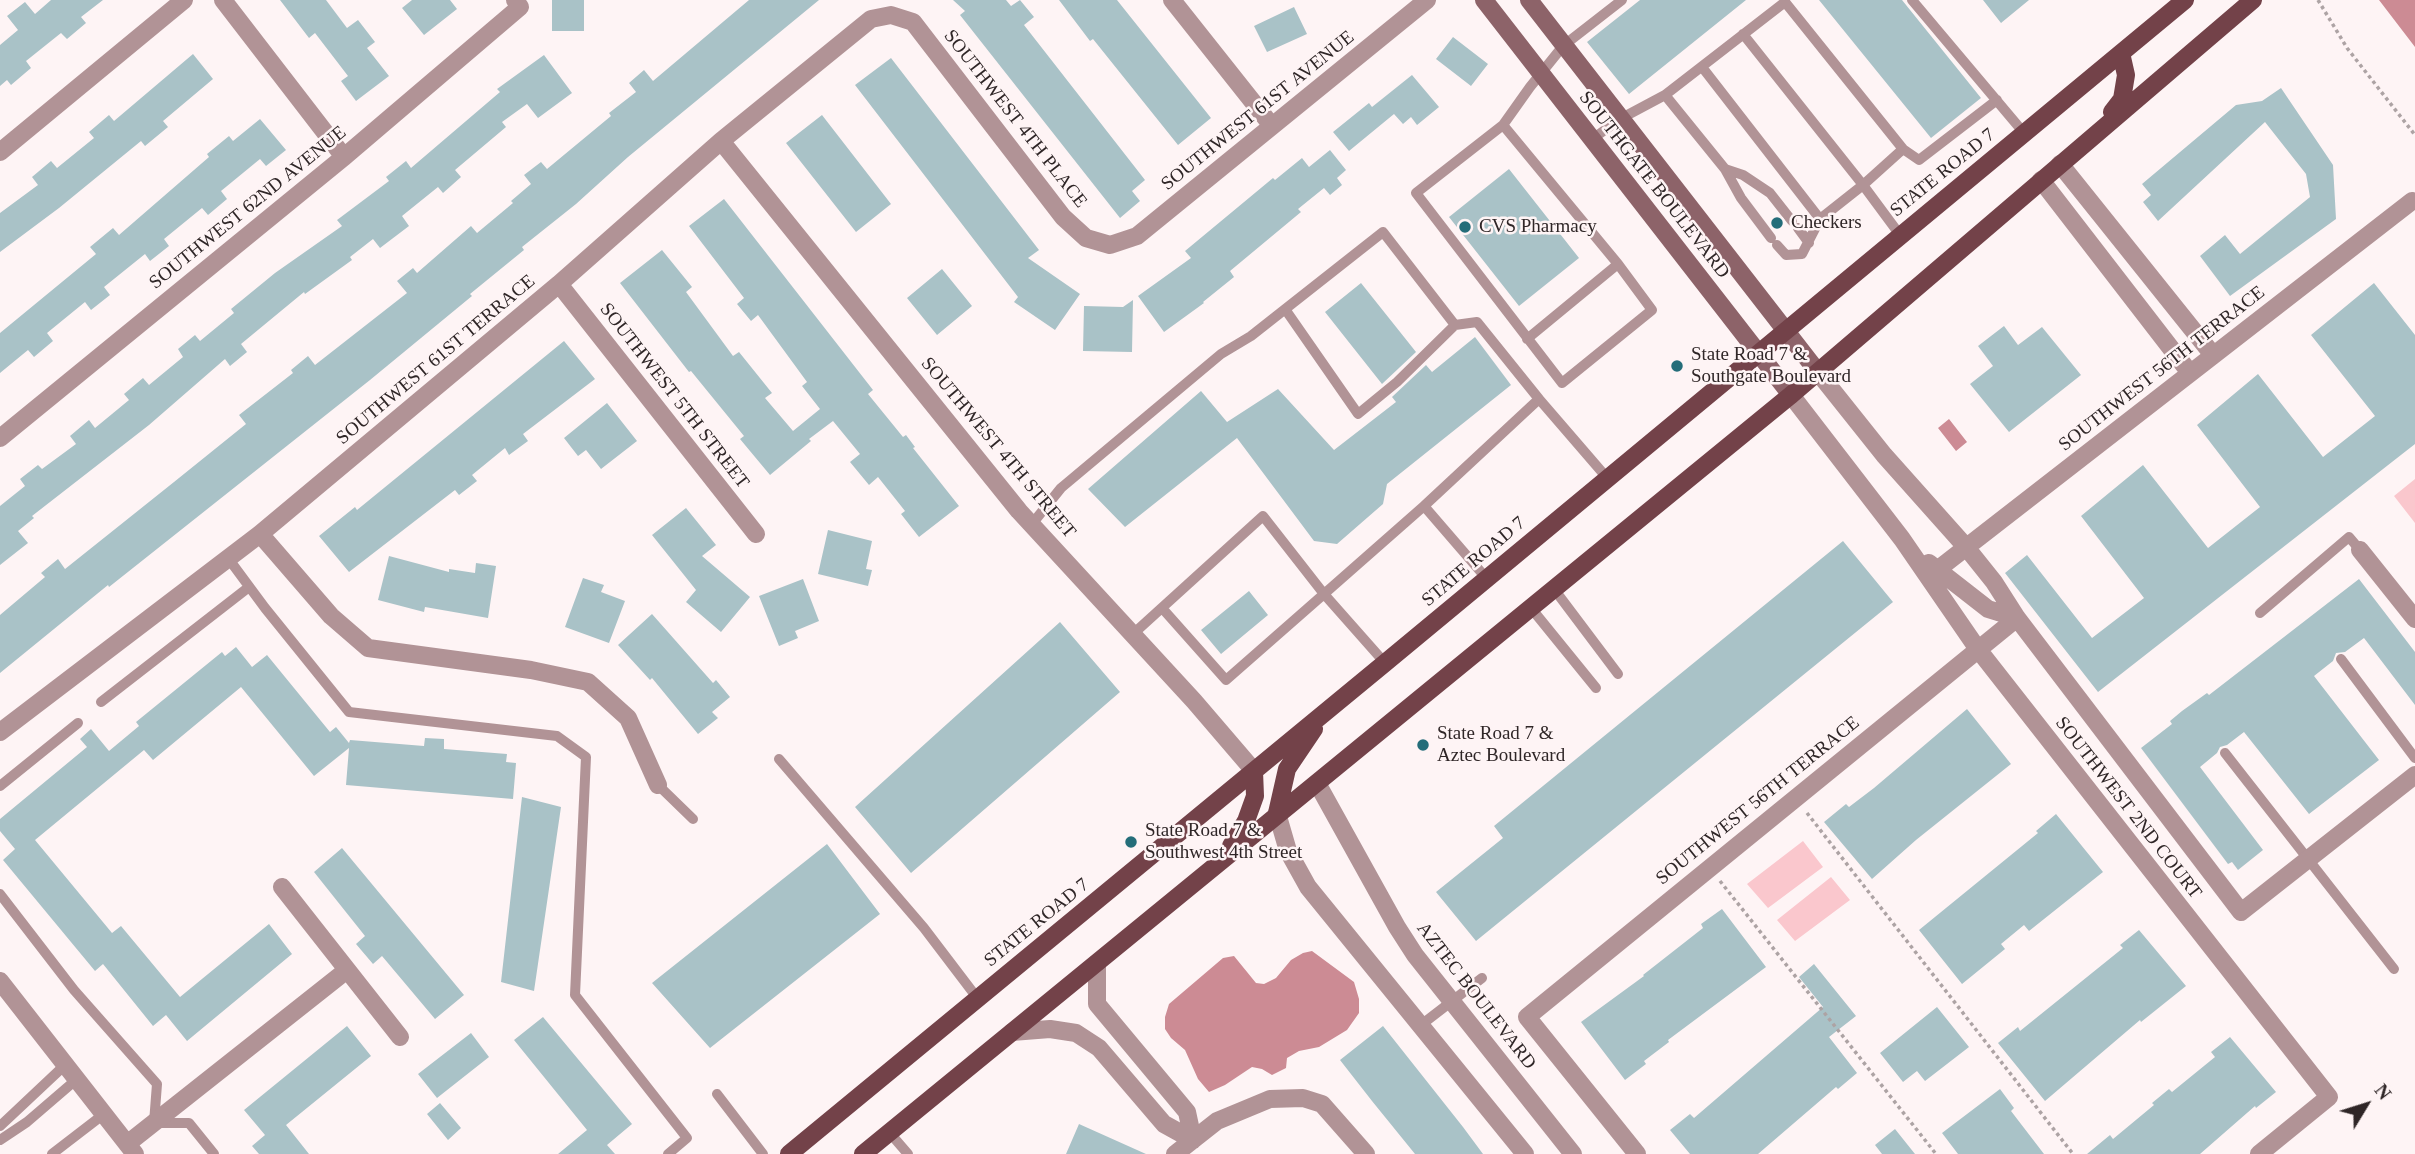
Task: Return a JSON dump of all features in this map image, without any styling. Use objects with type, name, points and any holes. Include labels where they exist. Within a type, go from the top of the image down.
[{"type":"main road","name":"SOUTHGATE BOULEVARD","points":[[1484,0],[1791,395]]},
{"type":"main road","name":"SOUTHGATE BOULEVARD","points":[[1529,0],[1817,371]]},
{"type":"main road","name":"STATE ROAD 7","points":[[793,1151],[2185,0]]},
{"type":"main road","points":[[863,1154],[1791,395],[2253,0]]},
{"type":"main road","points":[[2092,136],[2122,99],[2126,75],[2121,53]]},
{"type":"main road","points":[[1278,813],[1280,791],[1287,769],[1326,711]]},
{"type":"main road","points":[[1221,861],[1246,821],[1255,796],[1254,771]]},
{"type":"street","points":[[0,152],[184,0]]},
{"type":"street","points":[[223,0],[344,157]]},
{"type":"street","points":[[1172,0],[1272,126]]},
{"type":"street","name":"SOUTHWEST 61ST AVENUE","points":[[1110,245],[1137,236],[1427,0]]},
{"type":"street","name":"SOUTHWEST 62ND AVENUE","points":[[0,438],[344,157],[518,3]]},
{"type":"street","name":"SOUTHWEST 61ST TERRACE","points":[[0,732],[260,534],[559,284],[721,141],[871,19],[891,15]]},
{"type":"street","name":"SOUTHWEST 4TH PLACE","points":[[891,15],[913,22],[1063,217],[1086,238],[1110,245]]},
{"type":"street","name":"SOUTHWEST 4TH STREET","points":[[721,141],[1032,524],[1195,701],[1254,771]]},
{"type":"street","points":[[2060,164],[2213,355]]},
{"type":"street","points":[[2041,180],[2190,373]]},
{"type":"street","name":"SOUTHWEST 56TH TERRACE","points":[[1937,570],[2412,201]]},
{"type":"street","name":"SOUTHWEST 5TH STREET","points":[[559,284],[756,534]]},
{"type":"street","name":"SOUTHWEST 2ND COURT","points":[[1817,371],[1884,455],[1994,582],[2017,618],[2241,912],[2308,859]]},
{"type":"street","name":"SOUTHWEST 2ND COURT","points":[[1791,395],[1902,539],[1977,648],[2329,1097],[2259,1154]]},
{"type":"street","points":[[260,534],[331,616],[368,648],[531,670],[588,682],[628,718],[658,785]]},
{"type":"street","name":"SOUTHWEST 2ND COURT","points":[[1902,539],[1988,609],[2017,618]]},
{"type":"street","points":[[2360,550],[2415,619]]},
{"type":"street","name":"SOUTHWEST 56TH TERRACE","points":[[1637,1154],[1527,1017],[2017,618]]},
{"type":"street","points":[[2308,859],[2415,775]]},
{"type":"street","name":"AZTEC BOULEVARD","points":[[1317,783],[1415,955],[1573,1154]]},
{"type":"street","points":[[1278,813],[1288,851],[1308,887],[1525,1154]]},
{"type":"street","points":[[282,887],[400,1037]]},
{"type":"street","points":[[1097,963],[1097,1004],[1187,1112],[1193,1140]]},
{"type":"street","points":[[0,981],[131,1149],[154,1123],[347,970]]},
{"type":"street","points":[[1012,1032],[1050,1029],[1076,1033],[1099,1048],[1164,1124],[1193,1140]]},
{"type":"street","points":[[1175,1154],[1217,1121],[1270,1099],[1303,1098],[1322,1104],[1366,1154]]},
{"type":"lane","points":[[1503,125],[1618,264],[1652,310],[1562,383],[1416,193],[1503,125],[1539,74],[1563,46],[1622,0]]},
{"type":"lane","points":[[1912,0],[2024,133]]},
{"type":"lane","points":[[1591,140],[1620,119],[1665,95],[1785,2],[1903,149],[1919,160],[1997,100]]},
{"type":"lane","points":[[1742,34],[1900,235]]},
{"type":"lane","points":[[1702,67],[1820,219]]},
{"type":"lane","points":[[1665,95],[1725,169],[1741,198],[1786,255],[1802,254],[1820,219],[1903,149]]},
{"type":"lane","points":[[1725,169],[1743,175],[1770,193],[1809,243]]},
{"type":"lane","points":[[1032,524],[1061,488],[1221,354],[1251,336],[1383,232],[1455,325]]},
{"type":"lane","points":[[1527,339],[1618,264]]},
{"type":"lane","points":[[1285,309],[1358,414],[1397,382],[1455,325],[1477,322],[1608,479]]},
{"type":"lane","points":[[1162,608],[1226,680],[1424,506],[1539,399]]},
{"type":"lane","points":[[1424,506],[1487,579]]},
{"type":"lane","points":[[1133,634],[1263,516],[1324,594],[1385,663]]},
{"type":"lane","points":[[2260,613],[2350,537],[2360,550]]},
{"type":"lane","points":[[228,558],[349,712],[557,736],[586,757],[575,995],[687,1138],[668,1154]]},
{"type":"lane","points":[[101,702],[249,587]]},
{"type":"lane","points":[[1554,589],[1618,674]]},
{"type":"lane","points":[[1531,608],[1596,688]]},
{"type":"lane","points":[[2340,659],[2415,758]]},
{"type":"lane","points":[[0,786],[78,723]]},
{"type":"lane","points":[[2225,753],[2394,969]]},
{"type":"lane","points":[[779,759],[924,928],[978,999]]},
{"type":"lane","points":[[658,785],[693,819]]},
{"type":"lane","points":[[0,894],[74,990],[158,1084],[154,1123],[189,1123],[214,1154]]},
{"type":"lane","points":[[1421,1025],[1482,978]]},
{"type":"lane","points":[[0,1126],[65,1065]]},
{"type":"lane","points":[[0,1140],[27,1122],[77,1079]]},
{"type":"lane","points":[[1144,1100],[1164,1084]]},
{"type":"lane","points":[[718,1094],[763,1154]]},
{"type":"lane","points":[[52,1154],[104,1114]]},
{"type":"lane","points":[[889,1132],[908,1154]]},
{"type":"path","points":[[2318,0],[2347,48],[2415,135]]},
{"type":"path","points":[[1794,798],[2073,1154]]},
{"type":"path","points":[[1709,868],[1936,1154]]},
{"type":"shaded area","points":[[2379,0],[2415,0],[2415,47]]},
{"type":"shaded area","points":[[1949,419],[1967,442],[1956,451],[1938,428]]},
{"type":"shaded area","points":[[2415,479],[2415,523],[2394,496]]},
{"type":"shaded area","points":[[1803,841],[1823,867],[1768,908],[1747,884]]},
{"type":"shaded area","points":[[1831,877],[1850,900],[1795,941],[1777,920]]},
{"type":"shaded area","points":[[1312,951],[1354,982],[1359,999],[1359,1013],[1347,1030],[1319,1047],[1299,1051],[1287,1058],[1286,1068],[1272,1075],[1252,1067],[1209,1092],[1198,1079],[1185,1050],[1165,1029],[1169,1004],[1223,958],[1234,956],[1256,983],[1264,984],[1276,978],[1291,960]]},
{"type":"building","points":[[51,0],[103,0],[81,17],[86,23],[67,39],[61,33],[26,61],[31,68],[11,85],[7,80],[0,86],[0,45],[18,30],[7,16],[25,2],[35,14]]},
{"type":"building","points":[[280,0],[326,0],[347,28],[358,20],[375,42],[367,48],[389,76],[356,101],[341,81],[348,76],[315,33],[309,38]]},
{"type":"building","points":[[412,0],[450,0],[457,9],[424,35],[402,8]]},
{"type":"building","points":[[552,0],[584,0],[584,31],[552,31]]},
{"type":"building","points":[[749,0],[819,0],[628,157],[576,204],[522,247],[524,250],[470,294],[472,296],[370,380],[0,673],[0,615],[45,577],[41,573],[58,559],[65,569],[246,424],[239,415],[293,373],[291,370],[308,356],[315,365],[407,293],[397,281],[413,268],[417,273],[471,226],[477,233],[531,184],[524,175],[541,162],[547,169],[611,116],[609,113],[636,92],[629,83],[644,70],[653,81]]},
{"type":"building","points":[[953,0],[1006,0],[1011,6],[1020,0],[1034,17],[1024,25],[1145,180],[1132,191],[1140,201],[1120,218],[960,15],[965,11]]},
{"type":"building","points":[[1059,0],[1117,0],[1211,118],[1178,145]]},
{"type":"building","points":[[1640,0],[1746,0],[1629,94],[1587,42]]},
{"type":"building","points":[[1819,0],[1902,0],[1981,98],[1931,138]]},
{"type":"building","points":[[1983,0],[2029,0],[2001,23]]},
{"type":"building","points":[[1294,7],[1307,34],[1267,52],[1254,26]]},
{"type":"building","points":[[1453,37],[1488,64],[1471,86],[1436,59]]},
{"type":"building","points":[[193,54],[213,79],[163,121],[168,127],[145,146],[141,141],[0,252],[0,213],[38,185],[32,177],[51,161],[57,168],[94,138],[89,132],[109,115],[114,121]]},
{"type":"building","points":[[544,55],[572,93],[538,118],[527,104],[502,122],[506,127],[455,170],[461,177],[443,193],[438,187],[402,216],[409,226],[380,248],[373,239],[350,257],[352,260],[305,294],[304,292],[241,344],[247,352],[230,366],[225,359],[149,425],[32,516],[34,518],[18,531],[28,543],[0,565],[0,506],[25,486],[20,479],[38,465],[42,469],[76,444],[70,436],[89,420],[95,428],[129,400],[124,394],[143,378],[149,385],[183,357],[178,349],[195,335],[200,341],[234,313],[231,309],[275,273],[342,226],[337,220],[389,181],[386,177],[406,161],[411,168],[500,92],[497,89]]},
{"type":"building","points":[[891,58],[1039,250],[1028,258],[1080,294],[1055,330],[1014,302],[1018,297],[855,85]]},
{"type":"building","points":[[1412,75],[1439,107],[1417,125],[1411,117],[1403,124],[1394,114],[1349,151],[1333,132],[1369,103],[1372,107]]},
{"type":"building","points":[[2281,88],[2333,165],[2336,219],[2230,296],[2200,256],[2225,235],[2240,254],[2310,197],[2306,174],[2265,122],[2158,221],[2143,202],[2151,195],[2142,184],[2236,105],[2262,101]]},
{"type":"building","points":[[822,115],[891,204],[856,232],[786,143]]},
{"type":"building","points":[[260,119],[286,150],[266,166],[260,159],[221,191],[227,199],[208,215],[202,208],[164,239],[169,246],[150,261],[145,254],[104,287],[110,295],[91,310],[85,302],[47,333],[53,341],[34,357],[28,350],[0,373],[0,333],[96,254],[90,247],[113,228],[119,235],[209,157],[207,154],[229,136],[233,141]]},
{"type":"building","points":[[1330,150],[1346,170],[1337,178],[1342,185],[1330,195],[1324,188],[1298,209],[1301,212],[1230,271],[1234,277],[1164,332],[1138,296],[1191,258],[1185,251],[1273,178],[1275,180],[1302,158],[1309,167]]},
{"type":"building","name":"CVS Pharmacy","points":[[1509,169],[1579,258],[1519,306],[1449,217]]},
{"type":"building","points":[[724,199],[873,390],[868,394],[903,437],[906,435],[915,447],[913,448],[959,506],[919,537],[901,514],[905,511],[878,477],[869,485],[850,462],[860,454],[833,421],[770,475],[740,439],[744,436],[691,371],[689,372],[620,283],[662,250],[692,287],[686,292],[733,356],[739,352],[772,393],[765,398],[793,431],[820,409],[802,386],[807,382],[758,315],[751,321],[737,304],[744,298],[689,226]]},
{"type":"building","points":[[942,269],[972,306],[937,335],[907,298]]},
{"type":"building","points":[[1361,283],[1416,352],[1382,384],[1325,312]]},
{"type":"building","points":[[2374,283],[2415,335],[2415,444],[2098,692],[2005,573],[2027,555],[2092,638],[2144,598],[2081,516],[2143,465],[2208,548],[2260,507],[2197,425],[2258,374],[2323,457],[2375,416],[2311,335]]},
{"type":"building","points":[[1133,300],[1132,352],[1083,351],[1084,306],[1123,307]]},
{"type":"building","points":[[2004,326],[2018,345],[2042,327],[2081,375],[2009,432],[1970,384],[1993,366],[1978,346]]},
{"type":"building","points":[[1475,337],[1511,385],[1387,484],[1383,504],[1337,544],[1314,541],[1237,438],[1125,527],[1088,489],[1201,391],[1227,422],[1278,389],[1334,450],[1396,402],[1392,397],[1426,365],[1432,372]]},
{"type":"building","points":[[564,341],[595,379],[523,434],[528,441],[509,455],[505,448],[472,475],[477,481],[459,495],[455,490],[349,572],[319,536],[355,507],[357,510]]},
{"type":"building","points":[[607,403],[637,441],[601,469],[586,450],[578,456],[564,438]]},
{"type":"building","points":[[686,508],[716,545],[702,556],[750,597],[721,632],[686,602],[696,590],[652,535]]},
{"type":"building","points":[[828,530],[872,541],[866,569],[872,570],[868,586],[818,574]]},
{"type":"building","points":[[1843,541],[1893,602],[1476,941],[1436,892],[1503,838],[1494,826]]},
{"type":"building","points":[[389,556],[449,572],[449,569],[475,573],[476,563],[496,566],[488,618],[425,607],[424,612],[378,600]]},
{"type":"building","points":[[583,578],[604,585],[601,592],[625,601],[609,643],[565,627]]},
{"type":"building","points":[[803,579],[819,621],[795,631],[798,638],[779,646],[759,596]]},
{"type":"building","points":[[2359,579],[2415,652],[2415,705],[2364,638],[2345,652],[2336,653],[2333,661],[2314,676],[2379,760],[2309,814],[2244,732],[2220,747],[2217,753],[2200,767],[2263,850],[2238,870],[2232,862],[2228,864],[2141,748],[2172,724],[2170,721],[2182,711],[2207,693],[2209,695]]},
{"type":"building","points":[[1249,591],[1268,615],[1221,654],[1201,630]]},
{"type":"building","points":[[652,614],[713,683],[716,680],[730,697],[712,712],[718,718],[698,734],[652,678],[650,680],[618,645]]},
{"type":"building","points":[[1060,622],[1120,692],[911,873],[855,807]]},
{"type":"building","points":[[236,647],[252,667],[267,655],[330,732],[336,727],[349,743],[350,740],[424,746],[425,738],[444,739],[444,749],[507,754],[506,762],[516,763],[513,799],[346,785],[349,748],[314,776],[241,687],[153,760],[144,750],[35,840],[112,933],[121,926],[180,997],[269,924],[292,954],[187,1041],[166,1015],[153,1026],[103,964],[95,971],[3,860],[15,849],[0,831],[0,819],[87,747],[80,739],[91,729],[109,751],[139,726],[136,722],[222,652],[225,656]]},
{"type":"building","points":[[1967,709],[2011,764],[1872,879],[1824,822],[1846,804],[1849,807],[1874,788]]},
{"type":"building","points":[[522,797],[561,807],[534,991],[501,982]]},
{"type":"building","points":[[2056,814],[2103,872],[2029,931],[2024,925],[2001,944],[2005,949],[1962,984],[1919,930],[2038,833],[2036,831]]},
{"type":"building","points":[[827,844],[880,914],[710,1048],[652,983]]},
{"type":"building","points":[[342,848],[464,995],[435,1019],[382,956],[373,964],[356,944],[365,936],[314,872]]},
{"type":"building","points":[[1722,909],[1766,967],[1668,1040],[1669,1042],[1644,1061],[1646,1064],[1625,1080],[1581,1022],[1644,976],[1703,928],[1701,924]]},
{"type":"building","points":[[2139,930],[2186,986],[2141,1022],[2140,1020],[2045,1101],[1998,1043],[2018,1027],[2020,1031],[2123,948],[2120,945]]},
{"type":"building","points":[[1814,964],[1856,1016],[1829,1037],[1857,1073],[1838,1089],[1836,1087],[1758,1154],[1690,1154],[1670,1130],[1690,1114],[1694,1118],[1823,1007],[1799,977]]},
{"type":"building","points":[[1937,1007],[1969,1047],[1925,1081],[1917,1071],[1903,1082],[1880,1053]]},
{"type":"building","points":[[543,1017],[632,1124],[607,1145],[615,1154],[558,1154],[587,1130],[514,1040]]},
{"type":"building","points":[[347,1026],[371,1056],[286,1125],[309,1154],[259,1154],[252,1146],[265,1135],[244,1110]]},
{"type":"building","points":[[1383,1026],[1483,1154],[1415,1154],[1372,1101],[1340,1060]]},
{"type":"building","points":[[471,1033],[489,1057],[437,1098],[418,1074]]},
{"type":"building","points":[[2230,1037],[2276,1092],[2256,1108],[2255,1106],[2200,1154],[2087,1154],[2110,1135],[2113,1139],[2169,1089],[2172,1092],[2215,1057],[2211,1052]]},
{"type":"building","points":[[2000,1089],[2014,1108],[2011,1111],[2044,1154],[1958,1154],[1942,1133]]},
{"type":"building","points":[[440,1103],[461,1128],[448,1140],[427,1114]]},
{"type":"building","points":[[1079,1124],[1146,1154],[1066,1154]]},
{"type":"building","points":[[1895,1129],[1915,1154],[1882,1154],[1875,1145]]},
{"type":"place","name":"Checkers","points":[[1777,223]]},
{"type":"place","name":"CVS Pharmacy","points":[[1465,227]]},
{"type":"place","name":"State Road 7 & Southgate Boulevard","points":[[1677,366]]},
{"type":"place","name":"State Road 7 & Aztec Boulevard","points":[[1423,745]]},
{"type":"place","name":"State Road 7 & Southwest 4th Street","points":[[1131,842]]}]
